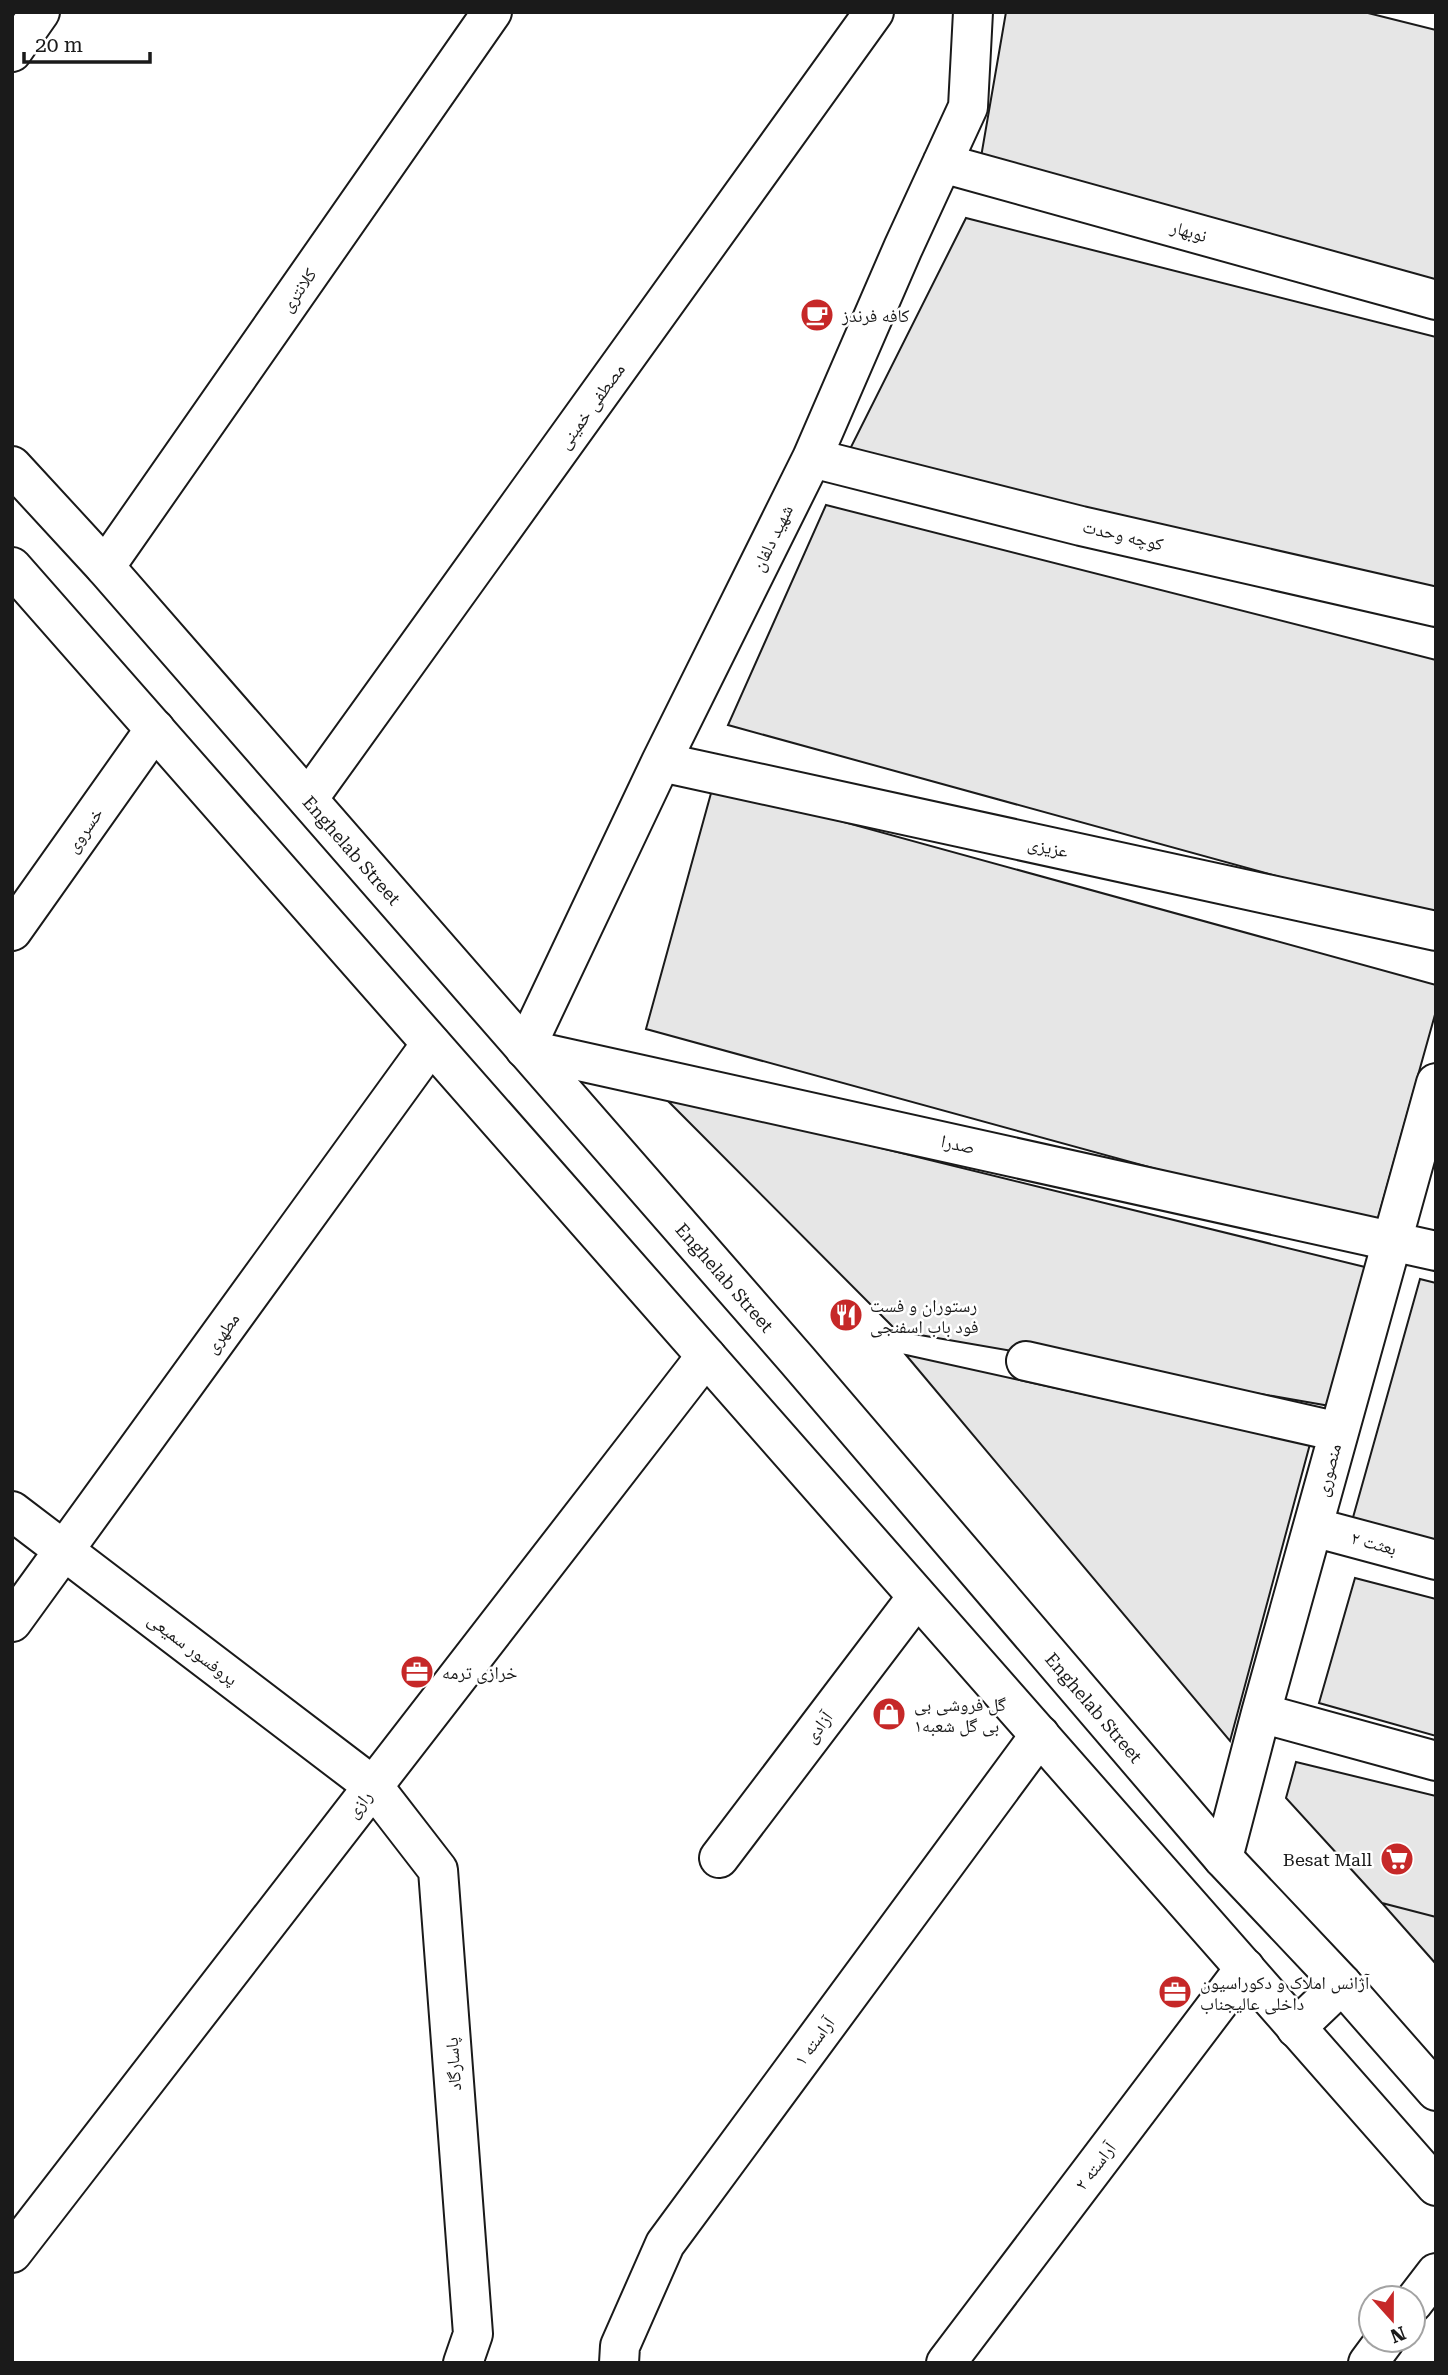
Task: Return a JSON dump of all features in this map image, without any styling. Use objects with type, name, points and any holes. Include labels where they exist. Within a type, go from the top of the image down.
[{"type":"street","points":[[12,51],[40,12]]},
{"type":"street","name":"کلانتری","points":[[105,567],[492,12]]},
{"type":"street","name":"مصطفی خمینی","points":[[308,799],[874,12]]},
{"type":"street","name":"شهید دلفان","points":[[525,1049],[661,762],[812,458],[968,107],[973,12]]},
{"type":"street","name":"نوبهار","points":[[942,163],[1436,300]]},
{"type":"street","name":"کوچه وحدت","points":[[812,458],[1081,526],[1436,607]]},
{"type":"street","name":"Enghelab Street","points":[[12,466],[105,567],[806,1370],[1223,1858],[1342,1984],[1436,2091]]},
{"type":"street","points":[[12,567],[1436,2186]]},
{"type":"street","name":"خسروی","points":[[12,931],[155,729]]},
{"type":"street","name":"عزیزی","points":[[661,762],[1436,931]]},
{"type":"street","name":"مطهری","points":[[12,1622],[431,1044]]},
{"type":"street","name":"صدرا","points":[[525,1049],[1436,1251]]},
{"type":"street","name":"منصوری","points":[[1223,1858],[1436,1083]]},
{"type":"street","name":"رازی","points":[[12,2253],[706,1356]]},
{"type":"street","points":[[1026,1362],[1339,1432]]},
{"type":"street","name":"پروفسور سمیعی","points":[[12,1511],[373,1786]]},
{"type":"street","name":"بعثت ۲","points":[[1313,1527],[1436,1560]]},
{"type":"street","name":"آزادی","points":[[719,1858],[917,1597]]},
{"type":"street","name":"آراسته ۱","points":[[619,2363],[620,2346],[665,2244],[1040,1735],[1080,1692]]},
{"type":"street","points":[[1261,1713],[1436,1761]]},
{"type":"street","name":"پاسارگاد","points":[[373,1786],[438,1870],[472,2334],[463,2363]]},
{"type":"street","name":"آراسته ۲","points":[[946,2363],[1245,1968]]},
{"type":"street","points":[[1296,2028],[1342,1984]]},
{"type":"building","points":[[1006,12],[1364,12],[1436,30],[1436,283],[981,157]]},
{"type":"building","points":[[966,218],[1436,337],[1436,596],[850,449]]},
{"type":"building","points":[[826,505],[1436,660],[1436,920],[728,725]]},
{"type":"building","points":[[713,786],[1436,985],[1436,1011],[1375,1229],[646,1029]]},
{"type":"building","points":[[661,1094],[1365,1267],[1330,1406],[897,1331]]},
{"type":"building","points":[[1420,1279],[1436,1283],[1436,1544],[1352,1521]]},
{"type":"building","points":[[906,1355],[1310,1444],[1230,1741]]},
{"type":"building","points":[[1355,1578],[1436,1599],[1436,1736],[1319,1703]]},
{"type":"building","points":[[1296,1762],[1436,1796],[1436,1917],[1382,1903],[1286,1798]]},
{"type":"building","points":[[1382,1903],[1436,1917],[1436,1964]]},
{"type":"place","name":"کافه فرندز","points":[[817,315]]},
{"type":"place","name":"رستوران و فست فود باب اسفنجی","points":[[846,1315]]},
{"type":"place","name":"خرازی ترمه","points":[[417,1672]]},
{"type":"place","name":"گل فروشی بی بی گل شعبه۱","points":[[889,1714]]},
{"type":"place","name":"Besat Mall","points":[[1397,1859]]},
{"type":"place","name":"آژانس املاک و دکوراسیون داخلی عالیجناب","points":[[1175,1992]]}]
